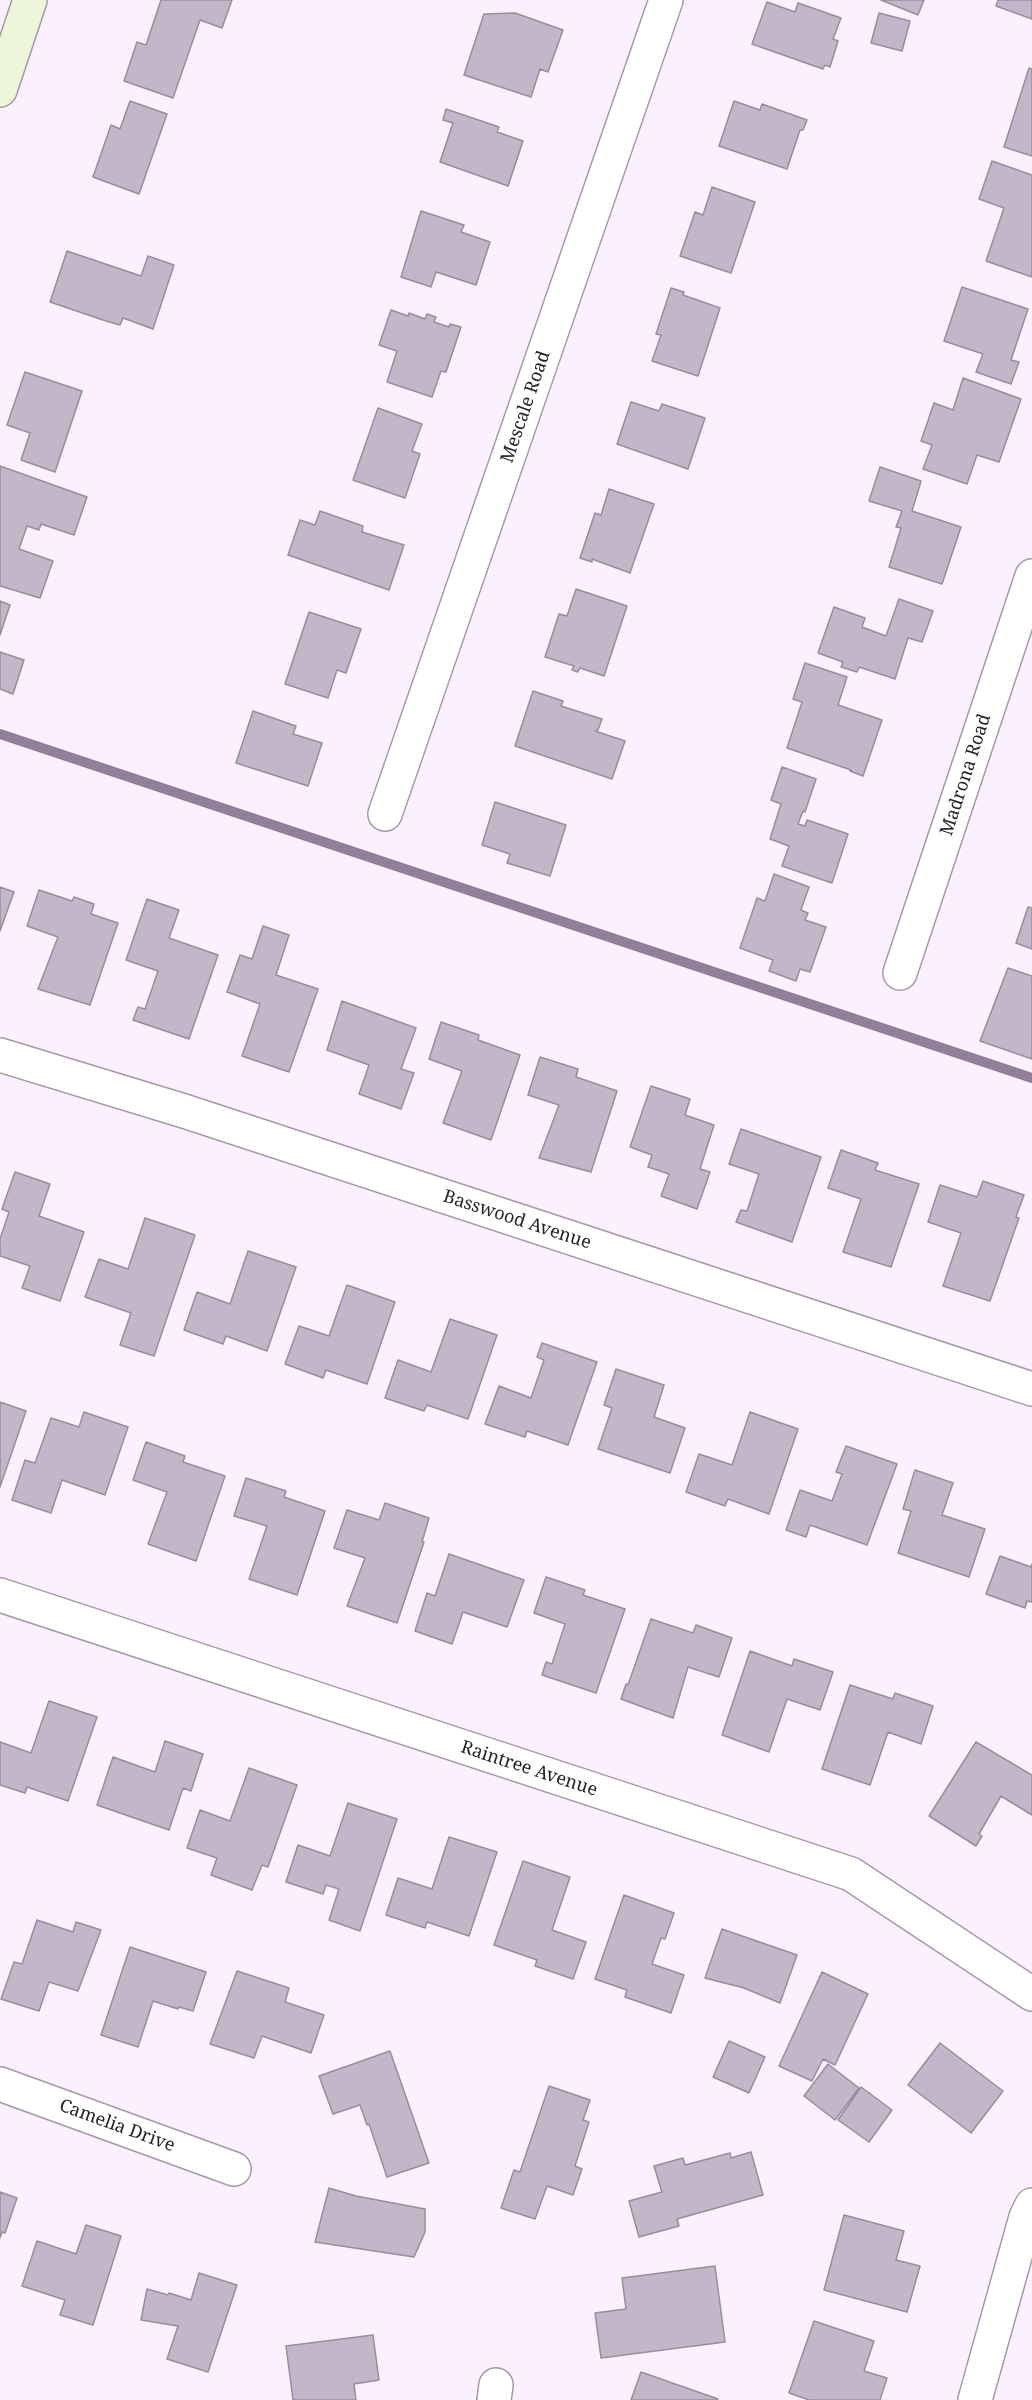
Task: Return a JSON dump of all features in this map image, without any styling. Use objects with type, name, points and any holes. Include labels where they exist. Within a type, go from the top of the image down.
[{"type":"main road","points":[[0,90],[30,0]]},
{"type":"street","name":"Mescale Road","points":[[385,814],[666,0]]},
{"type":"street","name":"Madrona Road","points":[[900,973],[1032,576]]},
{"type":"street","name":"Basswood Avenue","points":[[0,1054],[195,1115],[1032,1389]]},
{"type":"street","name":"Raintree Avenue","points":[[0,1595],[851,1874],[1032,1994]]},
{"type":"street","name":"Camelia Drive","points":[[0,2084],[234,2169]]},
{"type":"street","points":[[975,2400],[1026,2217],[1032,2205]]},
{"type":"building","points":[[161,0],[232,0],[222,28],[200,20],[173,98],[124,81],[137,42],[146,45]]},
{"type":"building","points":[[881,0],[924,0],[918,15]]},
{"type":"building","points":[[998,0],[1032,0],[1032,19],[996,6]]},
{"type":"building","points":[[767,2],[795,12],[798,3],[841,18],[833,39],[838,41],[830,67],[825,65],[823,69],[752,44]]},
{"type":"building","points":[[515,13],[563,30],[548,72],[540,69],[531,97],[464,75],[484,14]]},
{"type":"building","points":[[879,13],[910,21],[902,51],[871,43]]},
{"type":"building","points":[[1029,68],[1032,69],[1032,156],[1004,147]]},
{"type":"building","points":[[130,101],[167,114],[139,194],[93,177],[111,125],[120,129]]},
{"type":"building","points":[[734,101],[760,110],[762,104],[807,120],[803,130],[800,130],[787,169],[719,146]]},
{"type":"building","points":[[446,109],[499,127],[497,132],[523,141],[508,186],[440,162],[453,123],[443,120]]},
{"type":"building","points":[[992,161],[1032,175],[1032,277],[986,261],[1004,208],[979,199]]},
{"type":"building","points":[[712,187],[755,202],[731,273],[680,256],[695,212],[703,215]]},
{"type":"building","points":[[421,211],[464,225],[461,232],[490,242],[476,285],[436,272],[431,287],[401,277]]},
{"type":"building","points":[[67,251],[141,276],[148,256],[174,265],[153,329],[123,318],[120,325],[50,302]]},
{"type":"building","points":[[962,287],[1028,309],[1011,360],[1019,362],[1011,384],[976,372],[983,354],[944,341]]},
{"type":"building","points":[[671,288],[684,292],[683,295],[720,308],[698,376],[652,361],[661,335],[656,334]]},
{"type":"building","points":[[391,310],[425,319],[427,314],[436,317],[434,322],[449,327],[450,324],[461,327],[446,372],[441,371],[432,397],[387,382],[397,351],[379,345]]},
{"type":"building","points":[[25,372],[82,391],[55,472],[21,460],[30,433],[7,425]]},
{"type":"building","points":[[963,378],[1021,399],[999,462],[977,455],[967,484],[923,469],[932,445],[921,441],[934,403],[953,410]]},
{"type":"building","points":[[631,402],[659,411],[662,404],[705,418],[688,469],[617,444]]},
{"type":"building","points":[[378,408],[422,424],[412,451],[420,454],[405,498],[353,480]]},
{"type":"building","points":[[0,466],[87,497],[74,535],[41,524],[39,530],[27,526],[19,549],[53,561],[40,598],[0,586]]},
{"type":"building","points":[[880,467],[921,481],[912,511],[961,527],[942,584],[889,567],[901,528],[896,527],[902,511],[869,501]]},
{"type":"building","points":[[609,489],[654,504],[630,573],[592,559],[592,562],[580,558],[595,513],[601,515]]},
{"type":"building","points":[[320,511],[363,526],[362,532],[404,545],[389,590],[288,555],[300,520],[315,525]]},
{"type":"building","points":[[576,589],[627,606],[604,676],[580,668],[578,672],[572,670],[574,666],[545,657],[559,614],[567,616]]},
{"type":"building","points":[[899,599],[933,611],[922,642],[908,638],[895,679],[859,667],[857,672],[841,667],[843,662],[818,653],[834,607],[865,618],[862,627],[886,636]]},
{"type":"building","points":[[0,601],[10,605],[0,635]]},
{"type":"building","points":[[309,612],[361,629],[346,673],[337,670],[328,698],[285,684]]},
{"type":"building","points":[[0,652],[24,660],[13,694],[0,689]]},
{"type":"building","points":[[805,663],[847,677],[838,705],[882,720],[863,776],[787,748],[802,702],[793,699]]},
{"type":"building","points":[[533,691],[563,701],[561,706],[602,719],[598,730],[595,731],[625,741],[612,779],[515,746]]},
{"type":"building","points":[[253,711],[296,726],[293,734],[322,743],[308,786],[236,763]]},
{"type":"building","points":[[782,767],[816,779],[805,812],[803,811],[798,824],[805,826],[807,820],[848,834],[832,883],[782,866],[789,846],[770,839],[781,804],[771,800]]},
{"type":"building","points":[[495,802],[566,825],[550,876],[507,863],[510,854],[482,845]]},
{"type":"building","points":[[774,874],[809,887],[801,910],[808,913],[805,920],[826,927],[810,972],[800,969],[796,981],[769,971],[773,960],[740,948],[757,898],[765,901]]},
{"type":"building","points":[[0,887],[14,892],[0,931]]},
{"type":"building","points":[[39,890],[72,901],[74,897],[94,904],[91,914],[118,923],[90,1005],[38,989],[58,937],[27,926]]},
{"type":"building","points":[[147,899],[179,910],[169,938],[218,955],[189,1039],[133,1020],[138,1007],[145,1009],[158,971],[126,960]]},
{"type":"building","points":[[1028,907],[1032,908],[1032,949],[1016,943]]},
{"type":"building","points":[[263,926],[289,935],[276,975],[318,989],[289,1072],[242,1056],[260,1004],[227,992],[240,955],[252,959]]},
{"type":"building","points":[[1008,968],[1032,976],[1032,1059],[980,1041]]},
{"type":"building","points":[[342,1001],[416,1028],[401,1069],[414,1073],[401,1109],[359,1094],[369,1065],[327,1050]]},
{"type":"building","points":[[441,1022],[479,1035],[478,1040],[520,1055],[491,1140],[443,1123],[462,1071],[429,1059]]},
{"type":"building","points":[[540,1057],[578,1069],[576,1077],[617,1091],[591,1172],[539,1158],[559,1105],[528,1095]]},
{"type":"building","points":[[651,1086],[690,1099],[685,1115],[714,1125],[700,1169],[710,1172],[697,1209],[661,1196],[669,1174],[648,1167],[652,1155],[630,1147]]},
{"type":"building","points":[[741,1129],[821,1157],[792,1242],[736,1222],[741,1210],[747,1211],[759,1174],[729,1164]]},
{"type":"building","points":[[841,1150],[878,1163],[875,1170],[919,1184],[891,1267],[843,1252],[861,1199],[828,1188]]},
{"type":"building","points":[[15,1172],[50,1184],[39,1216],[84,1232],[60,1301],[22,1288],[30,1266],[0,1256],[0,1239],[9,1212],[2,1209]]},
{"type":"building","points":[[983,1181],[1024,1195],[1016,1217],[1019,1218],[990,1301],[943,1286],[961,1233],[928,1222],[940,1185],[977,1197]]},
{"type":"building","points":[[145,1218],[195,1235],[154,1356],[120,1345],[131,1313],[85,1297],[99,1259],[128,1269]]},
{"type":"building","points":[[248,1251],[296,1267],[267,1351],[226,1336],[223,1344],[184,1330],[197,1292],[230,1304]]},
{"type":"building","points":[[347,1285],[395,1302],[367,1384],[326,1370],[323,1378],[285,1364],[299,1326],[329,1336]]},
{"type":"building","points":[[450,1319],[497,1335],[468,1419],[427,1405],[424,1411],[385,1398],[398,1360],[431,1372]]},
{"type":"building","points":[[542,1343],[597,1362],[568,1445],[527,1431],[525,1437],[485,1424],[499,1386],[531,1398],[544,1360],[537,1357]]},
{"type":"building","points":[[616,1369],[664,1385],[654,1417],[685,1428],[670,1473],[598,1449],[612,1408],[604,1405]]},
{"type":"building","points":[[0,1402],[26,1411],[0,1487]]},
{"type":"building","points":[[84,1412],[128,1427],[105,1495],[62,1480],[51,1513],[12,1500],[25,1460],[35,1463],[51,1418],[79,1427]]},
{"type":"building","points":[[750,1412],[798,1429],[769,1514],[728,1499],[725,1506],[686,1492],[699,1454],[732,1465]]},
{"type":"building","points":[[146,1442],[185,1456],[183,1462],[225,1476],[196,1561],[148,1544],[167,1492],[133,1480]]},
{"type":"building","points":[[846,1446],[897,1464],[867,1545],[810,1525],[806,1537],[786,1530],[800,1490],[832,1501],[842,1474],[836,1472]]},
{"type":"building","points":[[915,1470],[953,1483],[942,1515],[985,1529],[969,1577],[898,1553],[911,1511],[903,1509]]},
{"type":"building","points":[[246,1478],[286,1491],[284,1497],[325,1511],[297,1595],[249,1579],[267,1526],[234,1516]]},
{"type":"building","points":[[385,1503],[429,1518],[422,1542],[424,1542],[397,1623],[347,1606],[365,1558],[334,1548],[347,1510],[379,1520]]},
{"type":"building","points":[[449,1554],[524,1580],[507,1627],[463,1612],[452,1644],[415,1631],[427,1593],[435,1596]]},
{"type":"building","points":[[1000,1556],[1031,1567],[1032,1564],[1032,1602],[1027,1601],[1025,1608],[986,1594]]},
{"type":"building","points":[[546,1577],[585,1590],[583,1595],[625,1609],[596,1693],[542,1675],[546,1662],[552,1664],[565,1624],[534,1613]]},
{"type":"building","points":[[651,1619],[693,1633],[696,1625],[732,1638],[719,1677],[688,1667],[673,1718],[621,1699]]},
{"type":"building","points":[[750,1651],[792,1666],[794,1659],[833,1672],[820,1710],[787,1699],[769,1752],[722,1735]]},
{"type":"building","points":[[850,1685],[893,1699],[895,1693],[933,1706],[921,1744],[888,1732],[870,1785],[822,1769]]},
{"type":"building","points":[[49,1701],[97,1717],[68,1801],[27,1787],[25,1793],[0,1785],[0,1742],[31,1753]]},
{"type":"building","points":[[165,1741],[203,1754],[191,1791],[183,1788],[169,1830],[97,1805],[113,1757],[155,1772]]},
{"type":"building","points":[[976,1742],[1032,1775],[1032,1815],[1001,1796],[979,1834],[982,1836],[976,1846],[929,1816]]},
{"type":"building","points":[[249,1768],[297,1785],[268,1867],[262,1865],[252,1890],[211,1875],[217,1858],[187,1848],[200,1810],[230,1821]]},
{"type":"building","points":[[348,1803],[397,1819],[360,1931],[329,1920],[339,1889],[326,1885],[323,1894],[286,1882],[298,1845],[330,1856]]},
{"type":"building","points":[[449,1837],[497,1852],[469,1936],[427,1922],[425,1928],[386,1915],[398,1878],[432,1889]]},
{"type":"building","points":[[523,1861],[570,1877],[552,1930],[586,1942],[573,1979],[535,1966],[537,1960],[494,1945]]},
{"type":"building","points":[[624,1895],[674,1913],[665,1939],[661,1938],[652,1964],[684,1975],[671,2013],[625,1997],[627,1990],[595,1979]]},
{"type":"building","points":[[37,1920],[73,1932],[76,1922],[101,1930],[78,1991],[49,1982],[39,2011],[1,1999],[14,1962],[22,1964]]},
{"type":"building","points":[[722,1929],[797,1955],[780,2003],[744,1988],[705,1978]]},
{"type":"building","points":[[130,1947],[206,1972],[193,2011],[153,2001],[138,2047],[101,2035]]},
{"type":"building","points":[[237,1971],[289,1988],[285,2002],[324,2015],[311,2053],[262,2036],[254,2058],[210,2044]]},
{"type":"building","points":[[822,1972],[868,1994],[835,2065],[823,2059],[812,2081],[779,2066]]},
{"type":"building","points":[[729,2041],[765,2057],[749,2093],[713,2077]]},
{"type":"building","points":[[940,2043],[1003,2091],[971,2133],[908,2085]]},
{"type":"building","points":[[390,2051],[429,2163],[387,2177],[360,2105],[333,2114],[319,2076]]},
{"type":"building","points":[[828,2064],[859,2088],[835,2120],[804,2096]]},
{"type":"building","points":[[549,2086],[590,2100],[583,2120],[589,2122],[575,2166],[582,2169],[573,2195],[547,2186],[535,2219],[501,2208],[514,2170],[520,2172]]},
{"type":"building","points":[[861,2087],[892,2110],[869,2142],[838,2120]]},
{"type":"building","points":[[751,2152],[763,2195],[677,2219],[679,2226],[639,2237],[629,2201],[662,2192],[654,2166],[683,2158],[685,2165],[730,2153],[731,2158]]},
{"type":"building","points":[[329,2188],[356,2196],[425,2209],[425,2232],[414,2257],[315,2242]]},
{"type":"building","points":[[0,2192],[17,2198],[5,2233],[2,2232],[0,2238]]},
{"type":"building","points":[[844,2215],[904,2231],[896,2260],[920,2266],[907,2312],[824,2290]]},
{"type":"building","points":[[86,2225],[121,2236],[93,2325],[60,2315],[65,2300],[22,2286],[37,2241],[76,2254]]},
{"type":"building","points":[[715,2266],[725,2342],[601,2358],[595,2313],[626,2309],[622,2278]]},
{"type":"building","points":[[199,2273],[237,2285],[208,2372],[167,2359],[178,2326],[141,2320],[147,2289],[191,2300]]},
{"type":"building","points":[[814,2321],[874,2341],[864,2371],[887,2378],[880,2400],[809,2400],[789,2393]]},
{"type":"building","points":[[373,2335],[379,2380],[354,2384],[356,2400],[293,2400],[286,2346]]},
{"type":"building","points":[[641,2372],[718,2399],[631,2400]]},
{"type":"waterway","points":[[0,734],[1032,1078]]}]
